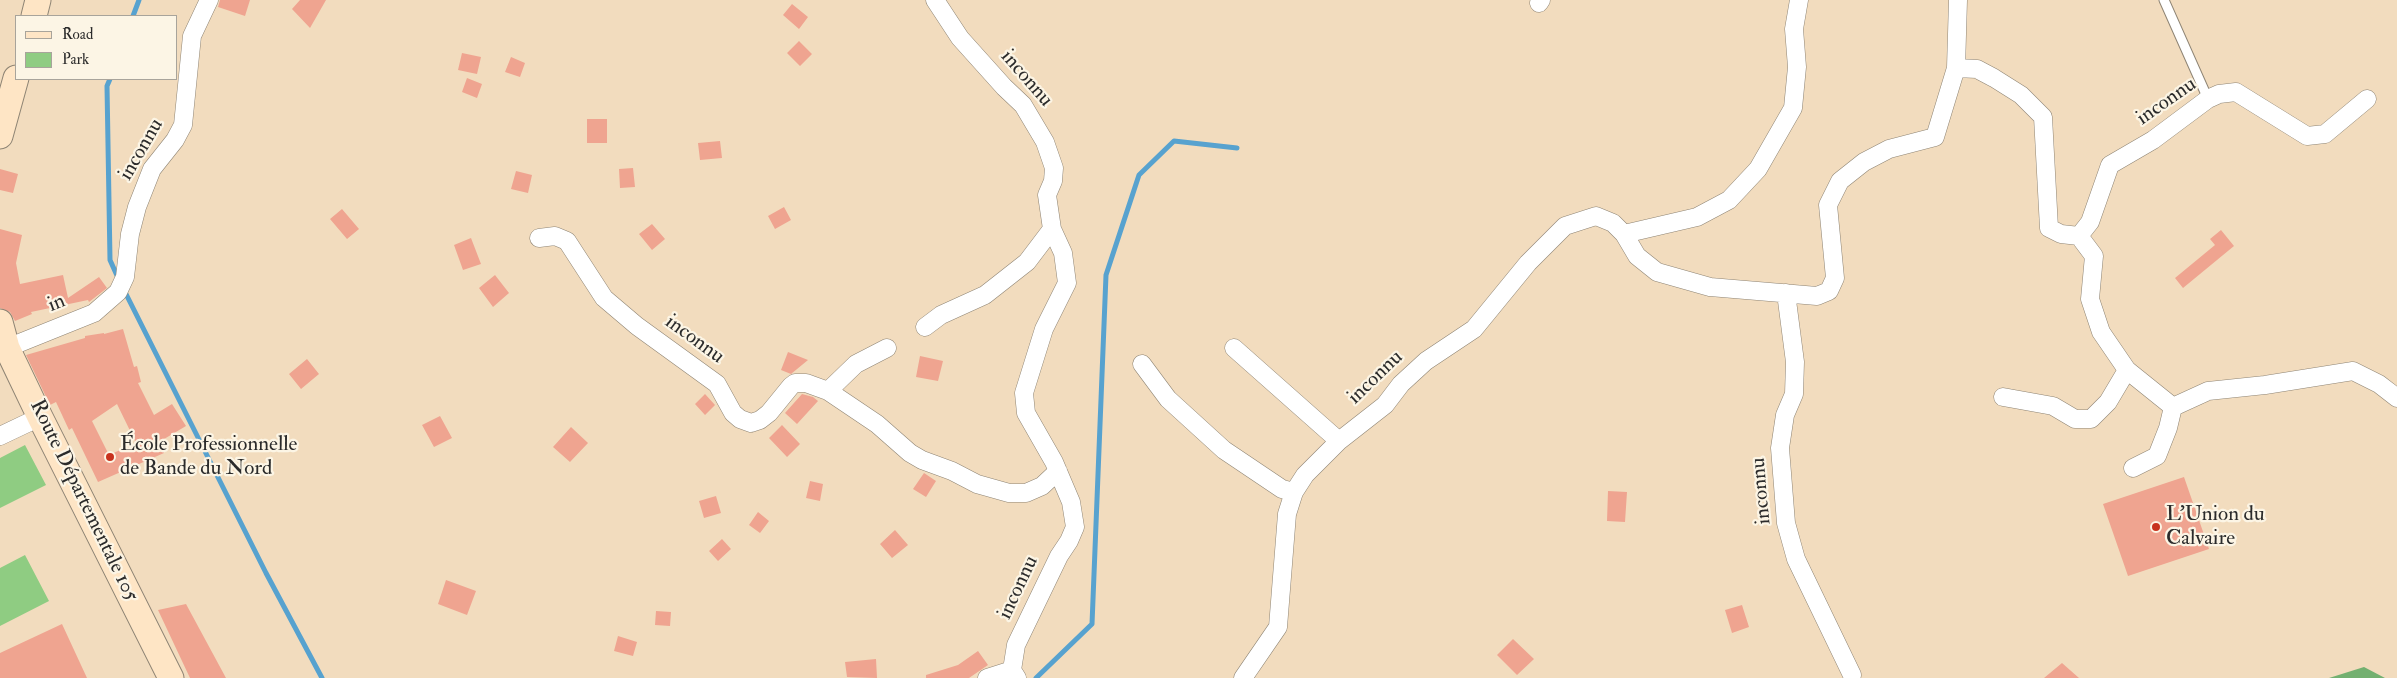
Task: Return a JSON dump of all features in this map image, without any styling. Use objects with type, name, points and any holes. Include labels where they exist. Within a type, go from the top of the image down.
[{"type":"street","points":[[34,15],[38,0]]},
{"type":"street","name":"inconnu","points":[[118,292],[125,276],[130,234],[137,207],[152,169],[175,140],[183,125],[192,36],[209,0]]},
{"type":"street","name":"inconnu","points":[[935,0],[960,38],[1004,87],[1023,105],[1036,123],[1051,155],[1054,168],[1053,181],[1047,195],[1052,229],[1063,253],[1067,283],[1044,329],[1024,393],[1026,413],[1058,471],[1071,502],[1075,527],[1016,645],[1014,674],[987,678]]},
{"type":"street","points":[[1624,234],[1697,217],[1729,200],[1758,169],[1793,108],[1797,67],[1794,29],[1799,0]]},
{"type":"street","name":"inconnu","points":[[1244,678],[1278,627],[1287,514],[1294,492],[1304,475],[1340,441],[1384,405],[1401,384],[1426,361],[1474,329],[1528,263],[1566,226],[1596,216],[1613,223],[1624,234],[1637,256],[1657,272],[1710,287],[1817,296],[1829,291],[1835,278],[1828,205],[1840,181],[1864,162],[1889,149],[1935,137],[1956,68],[1958,0]]},
{"type":"street","points":[[1956,68],[1977,69],[1994,78],[2021,96],[2043,116],[2050,228],[2061,234],[2079,236],[2094,256],[2090,298],[2101,332],[2127,370],[2173,407]]},
{"type":"street","points":[[0,136],[15,80]]},
{"type":"street","name":"inconnu","points":[[2079,236],[2090,222],[2110,165],[2153,140],[2208,99],[2219,94],[2236,92],[2307,136],[2325,134],[2367,99]]},
{"type":"street","points":[[925,327],[941,316],[985,296],[1027,262],[1052,229]]},
{"type":"street","name":"inconnu","points":[[539,238],[554,236],[567,241],[604,298],[656,341],[717,384],[733,413],[740,419],[751,423],[760,420],[769,413],[795,383],[806,382],[828,391],[876,424],[910,453],[934,465],[952,471],[976,484],[1010,493],[1026,492],[1042,486],[1058,471]]},
{"type":"street","name":"in","points":[[8,348],[94,313],[118,292]]},
{"type":"street","name":"inconnu","points":[[1786,293],[1795,362],[1794,394],[1785,414],[1780,448],[1786,523],[1796,559],[1852,675]]},
{"type":"street","name":"Route Départementale 105","points":[[0,322],[8,348],[40,417],[171,678]]},
{"type":"street","points":[[828,391],[856,364],[887,348]]},
{"type":"street","points":[[1234,348],[1340,441]]},
{"type":"street","points":[[1142,364],[1168,399],[1224,450],[1282,489],[1294,492]]},
{"type":"street","points":[[2003,397],[2053,406],[2075,419],[2091,419],[2108,402],[2127,370]]},
{"type":"street","points":[[2173,407],[2208,391],[2265,385],[2353,371],[2379,384],[2397,398]]},
{"type":"street","points":[[2133,468],[2157,456],[2168,428],[2173,407]]},
{"type":"street","points":[[0,436],[40,417]]},
{"type":"lane","points":[[2164,0],[2208,99]]},
{"type":"green space","points":[[25,445],[46,485],[0,508],[0,458]]},
{"type":"green space","points":[[25,555],[49,601],[0,626],[0,568]]},
{"type":"green space","points":[[2364,667],[2385,678],[2329,678]]},
{"type":"building","points":[[220,0],[250,0],[245,16],[218,7]]},
{"type":"building","points":[[300,0],[326,0],[310,28],[292,9]]},
{"type":"building","points":[[792,4],[808,17],[799,29],[783,15]]},
{"type":"building","points":[[799,41],[812,54],[800,66],[787,53]]},
{"type":"building","points":[[462,53],[481,57],[477,74],[458,70]]},
{"type":"building","points":[[511,57],[525,63],[520,77],[505,72]]},
{"type":"building","points":[[467,78],[482,84],[477,98],[462,92]]},
{"type":"building","points":[[587,119],[607,119],[607,143],[587,143]]},
{"type":"building","points":[[720,141],[722,158],[700,160],[698,143]]},
{"type":"building","points":[[633,168],[635,187],[620,188],[619,169]]},
{"type":"building","points":[[0,169],[18,174],[13,193],[0,190]]},
{"type":"building","points":[[516,171],[532,175],[528,193],[511,189]]},
{"type":"building","points":[[784,207],[791,220],[775,229],[768,216]]},
{"type":"building","points":[[342,209],[359,229],[347,239],[330,219]]},
{"type":"building","points":[[652,224],[665,239],[652,250],[639,234]]},
{"type":"building","points":[[0,229],[22,235],[16,263],[20,284],[63,275],[68,298],[99,277],[107,288],[89,302],[88,300],[31,312],[32,314],[15,321],[10,312],[0,308]]},
{"type":"building","points":[[2221,230],[2234,246],[2183,288],[2175,278],[2215,245],[2210,239]]},
{"type":"building","points":[[471,238],[481,264],[463,270],[454,245]]},
{"type":"building","points":[[495,275],[509,293],[493,307],[479,288]]},
{"type":"building","points":[[123,329],[134,367],[137,366],[141,382],[138,383],[154,415],[172,404],[186,426],[159,442],[164,453],[98,482],[72,428],[69,430],[56,402],[50,405],[26,355],[85,338],[85,336]],"holes":[[[117,404],[136,443],[109,455],[92,421]]]},
{"type":"building","points":[[788,352],[808,360],[791,374],[781,370]]},
{"type":"building","points":[[920,356],[943,361],[938,381],[916,377]]},
{"type":"building","points":[[307,359],[319,374],[301,389],[289,374]]},
{"type":"building","points":[[705,394],[715,405],[705,415],[695,404]]},
{"type":"building","points":[[802,394],[813,397],[818,401],[797,424],[785,413]]},
{"type":"building","points":[[440,416],[452,438],[434,447],[422,425]]},
{"type":"building","points":[[782,425],[800,444],[787,457],[769,438]]},
{"type":"building","points":[[571,427],[588,443],[570,462],[553,447]]},
{"type":"building","points":[[924,473],[936,481],[926,497],[913,489]]},
{"type":"building","name":"L'Union du Calvaire","points":[[2184,477],[2209,549],[2128,576],[2103,504]]},
{"type":"building","points":[[810,481],[823,484],[820,501],[806,498]]},
{"type":"building","points":[[1608,491],[1627,492],[1625,522],[1607,521]]},
{"type":"building","points":[[716,496],[721,513],[704,518],[699,501]]},
{"type":"building","points":[[758,512],[769,521],[760,533],[749,525]]},
{"type":"building","points":[[895,530],[908,545],[892,558],[880,544]]},
{"type":"building","points":[[722,539],[731,549],[718,561],[709,551]]},
{"type":"building","points":[[446,580],[476,591],[467,615],[438,604]]},
{"type":"building","points":[[186,604],[226,678],[190,678],[158,610]]},
{"type":"building","points":[[1742,605],[1749,627],[1732,633],[1725,610]]},
{"type":"building","points":[[656,611],[671,612],[670,626],[655,625]]},
{"type":"building","points":[[62,624],[87,678],[0,678],[0,653]]},
{"type":"building","points":[[618,636],[637,642],[633,656],[614,651]]},
{"type":"building","points":[[1513,639],[1534,659],[1517,675],[1497,655]]},
{"type":"building","points":[[978,651],[988,665],[969,678],[926,678],[926,675],[958,665]]},
{"type":"building","points":[[876,659],[877,678],[847,677],[845,662]]},
{"type":"building","points":[[2062,663],[2079,678],[2044,678]]},
{"type":"waterway","points":[[133,15],[139,0]]},
{"type":"waterway","points":[[110,80],[107,86],[110,260],[119,280]]},
{"type":"waterway","points":[[1036,678],[1092,624],[1106,275],[1139,175],[1174,141],[1237,148]]},
{"type":"waterway","points":[[124,290],[266,573],[322,678]]},
{"type":"place","name":"École Professionnelle de Bande du Nord","points":[[110,457]]},
{"type":"place","name":"L'Union du Calvaire","points":[[2156,527]]}]
